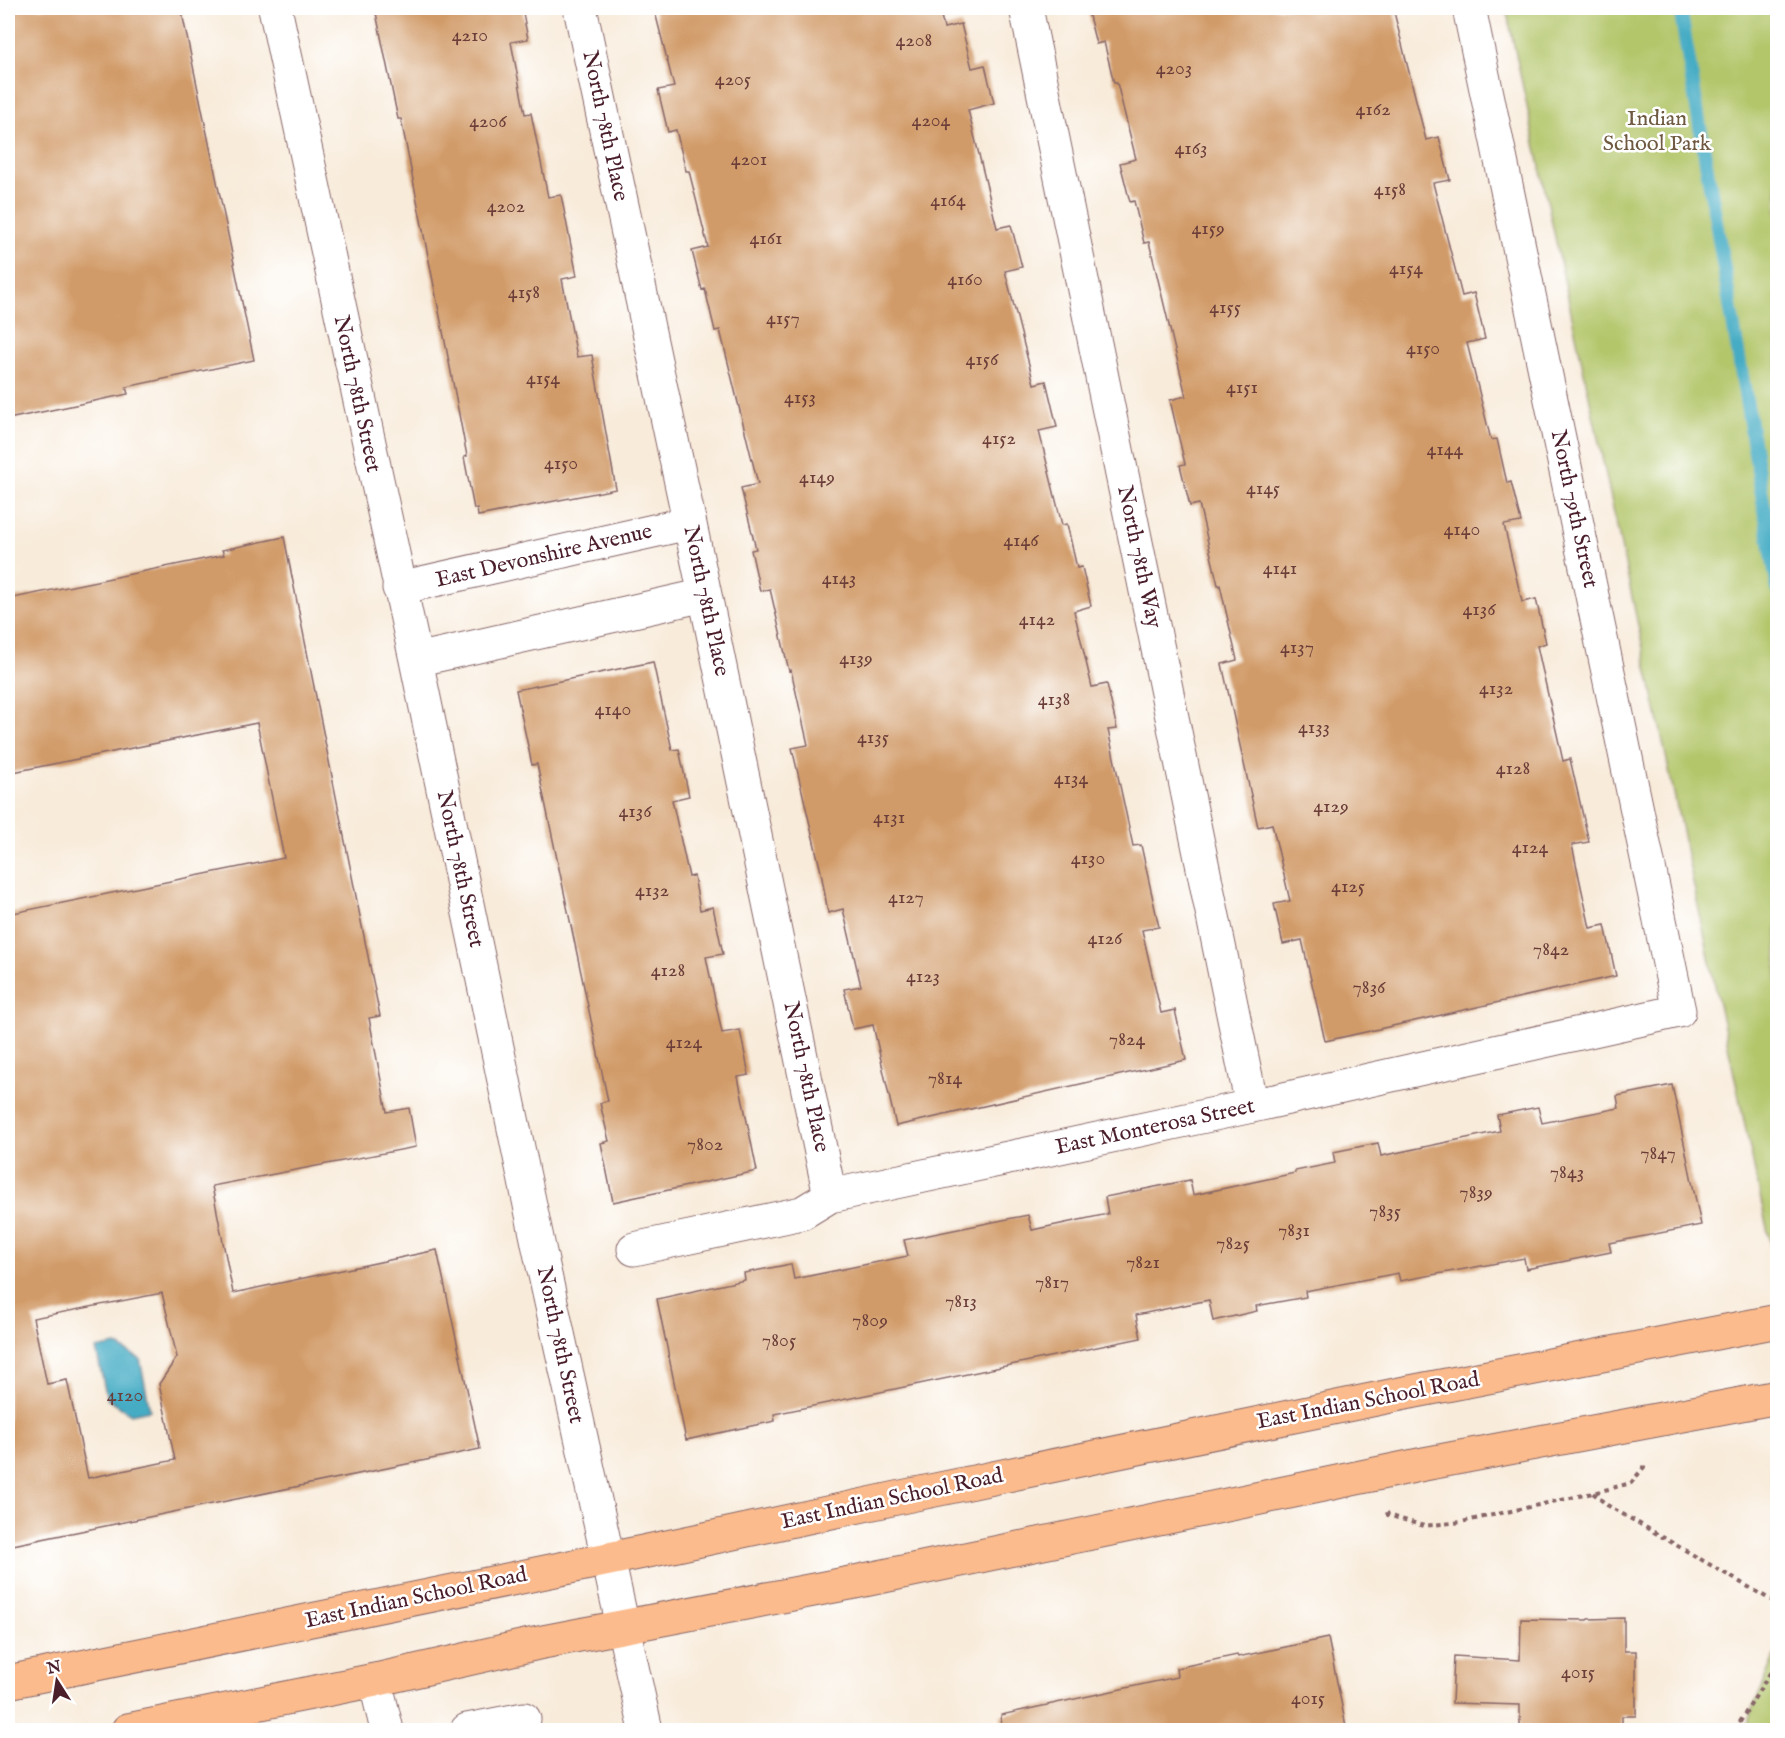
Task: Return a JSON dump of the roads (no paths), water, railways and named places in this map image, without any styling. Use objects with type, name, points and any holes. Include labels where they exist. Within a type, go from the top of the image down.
[{"type":"main road","name":"East Indian School Road","points":[[8,1682],[1405,1393],[1778,1321]]},
{"type":"main road","points":[[138,1730],[543,1642],[850,1583],[1373,1475],[1778,1397]]},
{"type":"street","name":"North 78th Street","points":[[275,8],[416,660],[539,1248],[646,1731]]},
{"type":"street","name":"North 78th Place","points":[[580,8],[831,1196]]},
{"type":"street","name":"North 78th Way","points":[[1026,8],[1252,1106]]},
{"type":"street","name":"North 79th Street","points":[[1469,8],[1679,1011]]},
{"type":"street","name":"East Devonshire Avenue","points":[[399,588],[689,523]]},
{"type":"street","points":[[416,660],[705,594]]},
{"type":"street","name":"East Monterosa Street","points":[[634,1250],[802,1213],[831,1196],[1252,1106],[1679,1011]]},
{"type":"street","points":[[375,1680],[387,1731]]},
{"type":"street","points":[[467,1731],[524,1719]]},
{"type":"water","points":[[116,1345],[140,1359],[150,1410],[131,1414],[107,1399],[96,1349]]},
{"type":"waterway","points":[[1680,8],[1778,589]]},
{"type":"park label","name":"Indian School Park","points":[[1657,132]]}]
